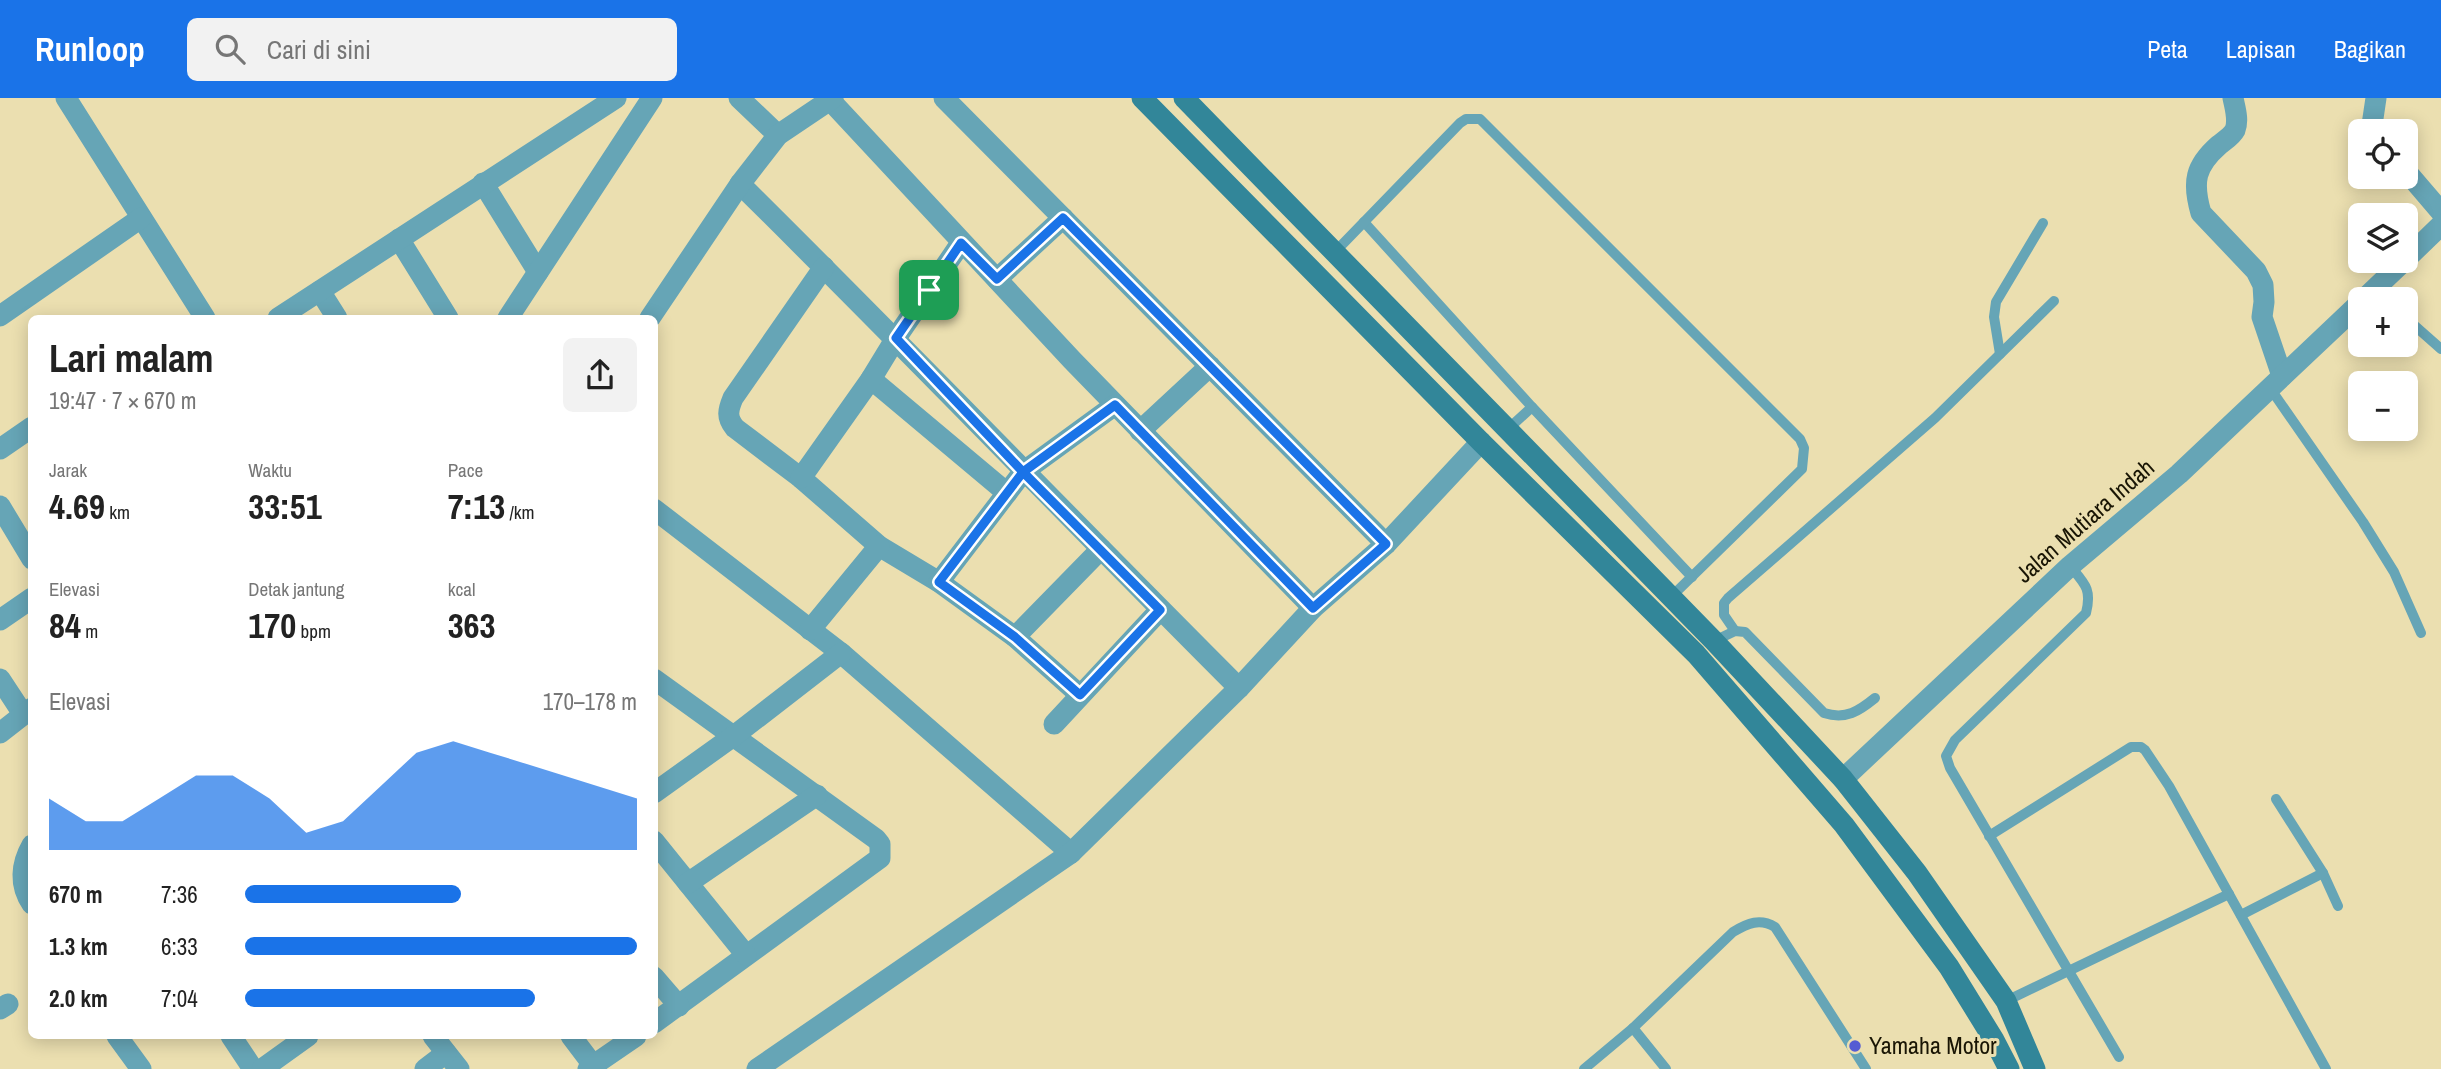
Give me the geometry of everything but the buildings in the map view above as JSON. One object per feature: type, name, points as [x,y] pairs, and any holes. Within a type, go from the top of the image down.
[{"type":"main road","points":[[1142,98],[1480,442],[1696,654],[1844,825],[1949,967],[2009,1069]]},
{"type":"main road","points":[[1184,98],[1714,641],[1843,779],[1917,873],[2006,1001],[2035,1069]]},
{"type":"main road","points":[[1949,967],[1972,951]]},
{"type":"street","points":[[66,98],[199,315]]},
{"type":"street","points":[[283,315],[616,98]]},
{"type":"street","points":[[510,315],[652,98]]},
{"type":"street","points":[[739,98],[778,135]]},
{"type":"street","points":[[944,98],[1386,544]]},
{"type":"street","points":[[2233,98],[2237,121],[2234,133],[2200,163],[2196,175],[2198,203],[2201,213],[2256,271],[2263,285],[2262,317],[2276,382]]},
{"type":"street","points":[[2373,119],[2376,98]]},
{"type":"street","points":[[652,315],[740,184],[778,135],[832,99],[961,243],[1313,608]]},
{"type":"street","points":[[483,183],[538,272]]},
{"type":"street","points":[[740,184],[896,338],[1023,472],[1240,688]]},
{"type":"street","points":[[2418,185],[2441,212]]},
{"type":"street","points":[[0,316],[141,218]]},
{"type":"street","points":[[997,279],[1063,218]]},
{"type":"street","name":"Jalan Mutiara Indah","points":[[2418,247],[2441,225]]},
{"type":"street","points":[[399,239],[446,315]]},
{"type":"street","points":[[800,478],[872,379],[896,338],[961,243]]},
{"type":"street","points":[[824,267],[733,397],[728,411],[729,421],[734,428],[800,478],[879,546],[939,582],[1015,637],[1080,695]]},
{"type":"street","name":"Jalan Mutiara Indah","points":[[2380,287],[2393,273]]},
{"type":"street","points":[[320,291],[335,315]]},
{"type":"street","name":"Jalan Mutiara Indah","points":[[1843,779],[2070,566],[2179,474],[2348,318]]},
{"type":"street","points":[[1140,431],[1210,366]]},
{"type":"street","points":[[872,379],[1007,493]]},
{"type":"street","points":[[939,582],[1023,472],[1115,405]]},
{"type":"street","points":[[2,444],[28,431]]},
{"type":"street","points":[[757,1069],[1071,853],[1240,688],[1313,608],[1386,544],[1480,442]]},
{"type":"street","points":[[0,506],[28,552]]},
{"type":"street","points":[[658,512],[841,653],[1071,853]]},
{"type":"street","points":[[810,630],[879,546]]},
{"type":"street","points":[[1015,637],[1101,549]]},
{"type":"street","points":[[0,620],[28,601]]},
{"type":"street","points":[[1054,724],[1160,610]]},
{"type":"street","points":[[658,790],[841,653]]},
{"type":"street","points":[[0,679],[27,711],[0,733]]},
{"type":"street","points":[[658,682],[735,735],[880,844],[880,858],[658,1020]]},
{"type":"street","points":[[688,883],[817,795]]},
{"type":"street","points":[[658,846],[746,955]]},
{"type":"street","points":[[28,852],[24,858],[27,874],[25,894],[28,898]]},
{"type":"street","points":[[658,982],[679,1006]]},
{"type":"street","points":[[119,1039],[141,1069]]},
{"type":"street","points":[[233,1039],[253,1069]]},
{"type":"street","points":[[262,1069],[304,1039]]},
{"type":"street","points":[[425,1069],[453,1061],[435,1039]]},
{"type":"street","points":[[573,1039],[593,1068],[632,1039]]},
{"type":"lane","points":[[1334,253],[1460,123],[1474,118],[1480,119],[1800,439],[1804,448],[1802,469],[1671,597]]},
{"type":"lane","points":[[1364,222],[1692,578]]},
{"type":"lane","points":[[2000,354],[1994,317],[1996,302],[2043,223]]},
{"type":"lane","points":[[1735,631],[1722,608],[1728,598],[1924,428],[2054,301]]},
{"type":"lane","points":[[2418,328],[2441,349]]},
{"type":"lane","points":[[2276,382],[2394,572],[2421,633]]},
{"type":"lane","points":[[1507,430],[1532,407]]},
{"type":"lane","points":[[2070,566],[2087,585],[2090,598],[2086,613],[1955,740],[1947,752],[1950,768],[2119,1058]]},
{"type":"lane","points":[[1696,654],[1735,631],[1745,632],[1824,712],[1833,716],[1852,715],[1875,698]]},
{"type":"lane","points":[[1989,836],[2131,747],[2141,747],[2169,786],[2326,1069]]},
{"type":"lane","points":[[2276,799],[2323,873],[2338,906]]},
{"type":"lane","points":[[2241,915],[2323,873]]},
{"type":"lane","points":[[2006,1001],[2230,894]]},
{"type":"lane","points":[[1584,1069],[1633,1028],[1733,932],[1745,925],[1766,922],[1775,927],[1866,1069]]},
{"type":"lane","points":[[1633,1028],[1666,1069]]},
{"type":"place","name":"Yamaha Motor","points":[[1855,1046]]},
{"type":"route","points":[[929,290],[896,338],[1023,472],[1160,610],[1080,695],[1015,637],[939,582],[1023,472],[1115,405],[1313,608],[1386,544],[1063,218],[997,279],[961,243],[929,290]]}]
